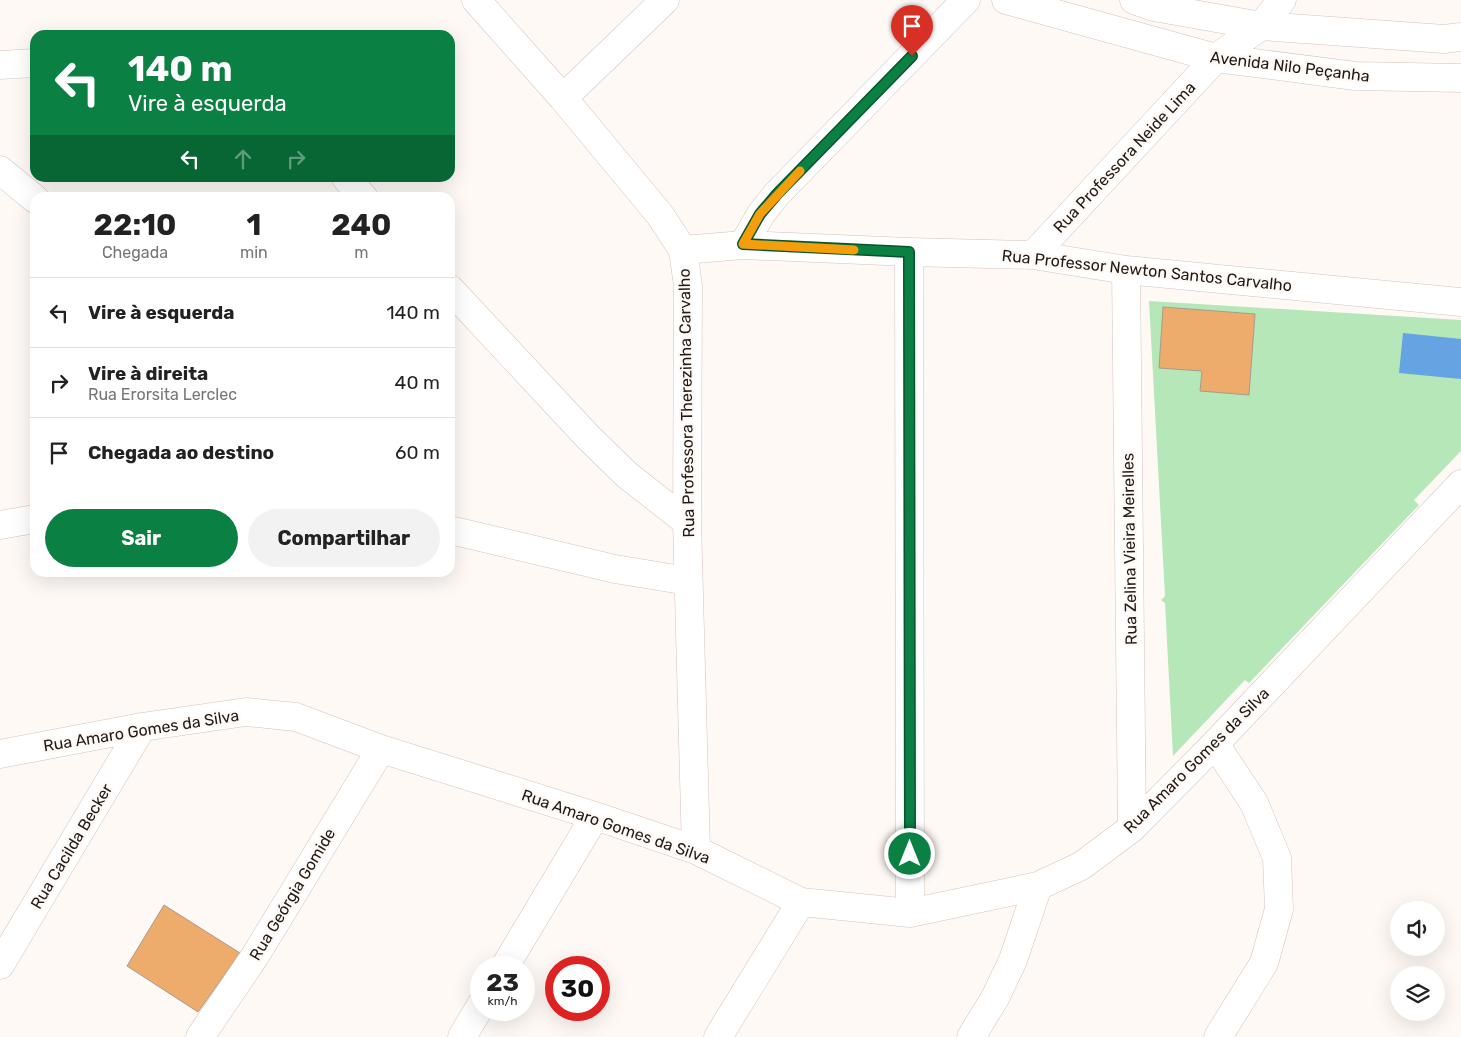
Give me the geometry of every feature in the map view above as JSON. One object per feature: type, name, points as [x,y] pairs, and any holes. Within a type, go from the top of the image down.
[{"type":"street","name":"Rua Professora Therezinha Carvalho","points":[[476,0],[563,98],[660,215],[683,250],[688,286],[687,522],[696,850]]},
{"type":"street","points":[[563,98],[665,0]]},
{"type":"street","points":[[743,244],[760,214],[777,194],[966,0]]},
{"type":"street","name":"Avenida Nilo Peçanha","points":[[1006,0],[1216,58],[1355,76],[1461,78]]},
{"type":"street","points":[[1134,0],[1154,7],[1261,26],[1444,39],[1461,38]]},
{"type":"street","name":"Rua Professora Neide Lima","points":[[1033,255],[1216,58],[1261,26],[1282,0]]},
{"type":"street","points":[[0,65],[30,63]]},
{"type":"street","points":[[0,170],[30,195]]},
{"type":"street","points":[[350,182],[359,192]]},
{"type":"street","name":"Rua Professor Newton Santos Carvalho","points":[[683,250],[743,244],[909,252],[1033,255],[1126,270],[1461,302]]},
{"type":"street","points":[[909,252],[910,913]]},
{"type":"street","name":"Rua Zelina Vieira Meirelles","points":[[1126,270],[1132,828]]},
{"type":"street","points":[[455,294],[588,437],[627,475],[687,522]]},
{"type":"street","name":"Rua Amaro Gomes da Silva","points":[[0,754],[142,727],[246,712],[296,717],[381,750],[595,816],[696,850],[801,902],[910,913],[1038,886],[1081,866],[1132,828],[1215,744],[1461,484]]},
{"type":"street","points":[[0,525],[30,520]]},
{"type":"street","points":[[455,531],[615,568],[688,581]]},
{"type":"street","name":"Rua Cacilda Becker","points":[[0,965],[142,727]]},
{"type":"street","points":[[1215,744],[1254,803],[1277,858],[1279,909],[1264,963],[1218,1037]]},
{"type":"street","name":"Rua Geórgia Gomide","points":[[200,1037],[255,956],[381,750]]},
{"type":"street","points":[[511,956],[595,816]]},
{"type":"street","points":[[971,1037],[995,998],[1013,960],[1038,886]]},
{"type":"street","points":[[718,1037],[801,902]]},
{"type":"street","points":[[462,1037],[472,1021]]},
{"type":"green space","points":[[1149,301],[1461,320],[1461,451],[1414,500],[1419,505],[1249,683],[1245,680],[1173,756],[1165,603],[1161,600],[1165,596]]},
{"type":"water","points":[[1403,333],[1461,339],[1461,379],[1399,373]]},
{"type":"building","points":[[1163,307],[1255,314],[1249,395],[1200,391],[1202,371],[1159,368]]},
{"type":"building","points":[[164,905],[240,953],[198,1012],[127,966]]},
{"type":"slow traffic","points":[[800,171],[760,214],[743,244],[854,250]]},
{"type":"route","points":[[910,854],[909,252],[743,244],[760,214],[777,194],[912,56]]}]
